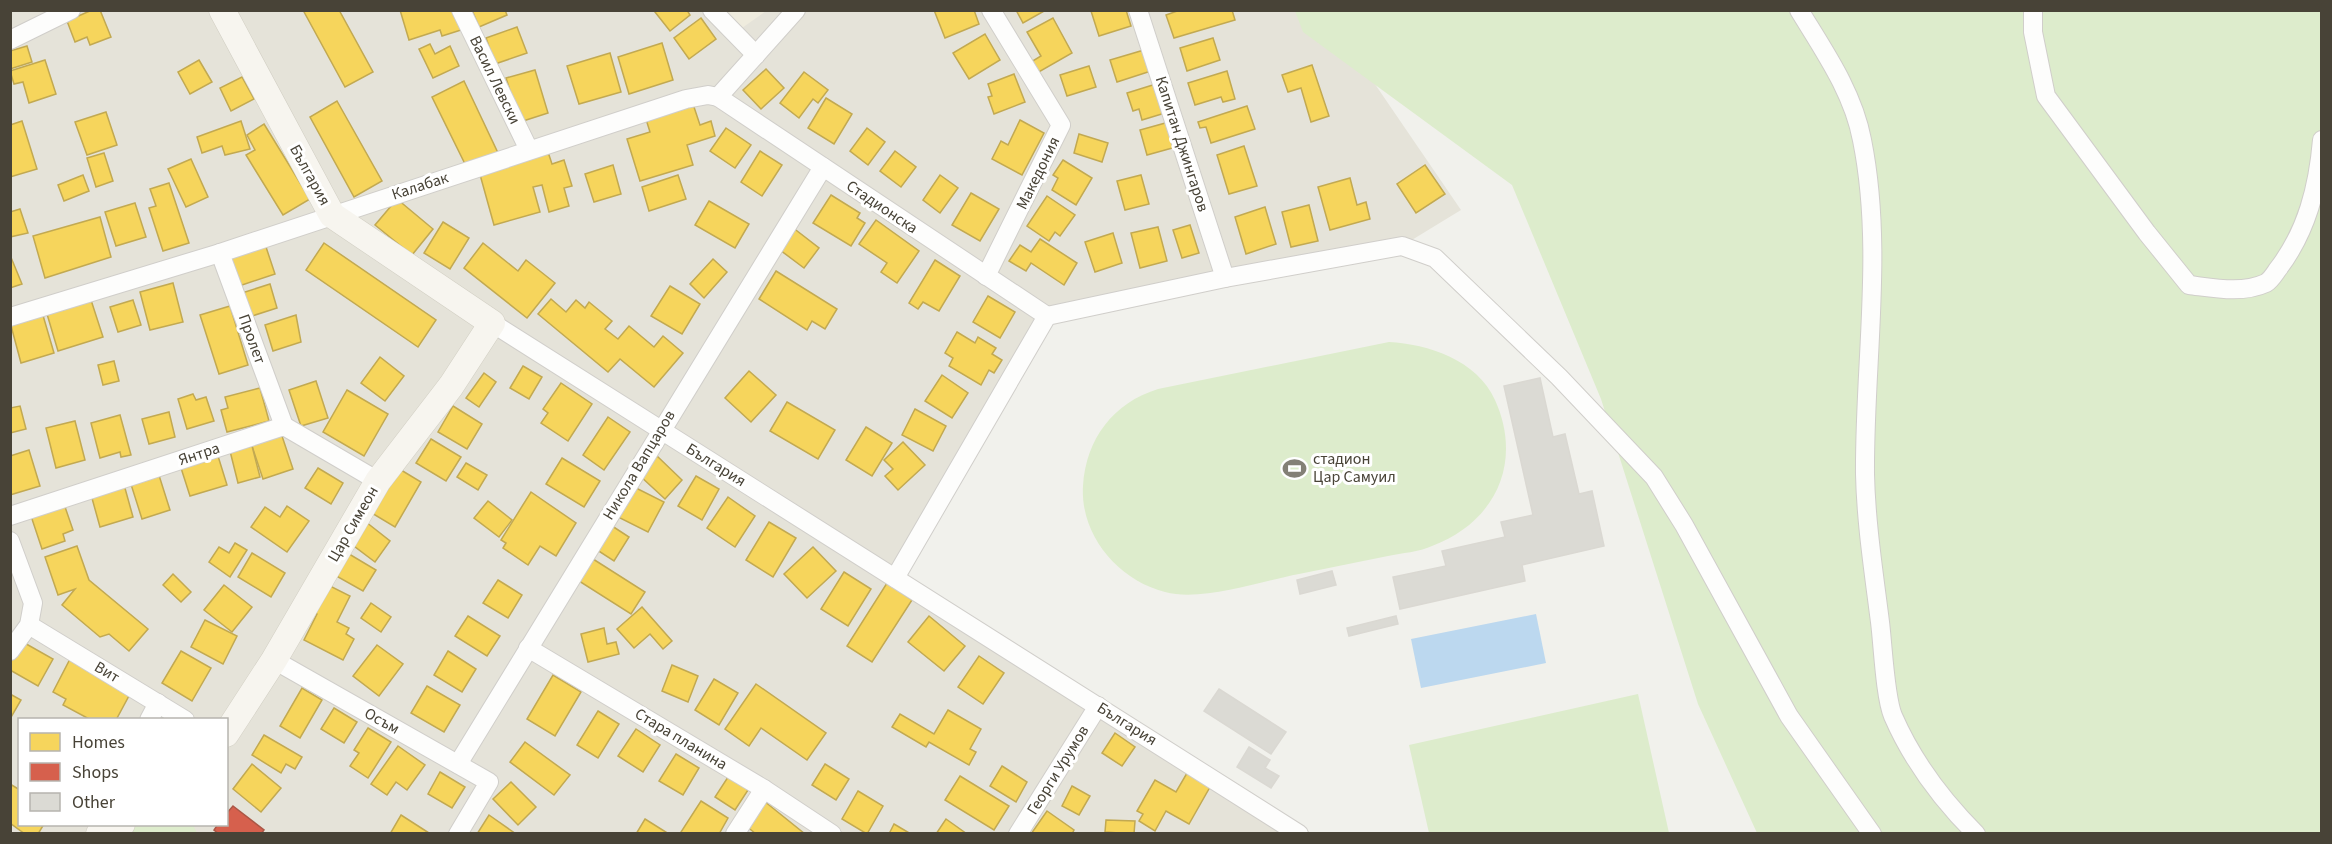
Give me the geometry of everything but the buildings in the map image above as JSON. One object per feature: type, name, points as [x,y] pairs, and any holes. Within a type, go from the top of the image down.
[{"type":"street","points":[[10,39],[71,10]]},
{"type":"street","name":"България","points":[[222,10],[332,215],[492,323],[1098,706],[1275,827],[1299,834]]},
{"type":"street","name":"Васил Левски","points":[[461,10],[529,150]]},
{"type":"street","points":[[712,10],[756,55]]},
{"type":"street","points":[[718,97],[796,10]]},
{"type":"street","name":"Македония","points":[[986,276],[1061,126],[991,10]]},
{"type":"street","name":"Капитан Джингаров","points":[[1138,10],[1225,278]]},
{"type":"street","points":[[1799,10],[1846,89],[1862,138],[1869,195],[1871,269],[1865,475],[1872,565],[1892,714],[1916,763],[1947,806],[1976,834]]},
{"type":"street","points":[[2033,10],[2033,32],[2046,96],[2147,233],[2189,285],[2232,290],[2268,282],[2288,255],[2302,229],[2318,179],[2322,140]]},
{"type":"street","name":"Калабак","points":[[10,316],[220,253],[686,99],[708,95],[718,97]]},
{"type":"street","name":"Стадионска","points":[[718,97],[1047,316]]},
{"type":"street","name":"Никола Вапцаров","points":[[458,764],[660,430],[823,167]]},
{"type":"street","points":[[895,578],[1047,316],[1225,278],[1402,246],[1435,258],[1560,377],[1654,477],[1684,525],[1790,716],[1872,834]]},
{"type":"street","name":"Пролет","points":[[220,253],[284,426]]},
{"type":"street","name":"Цар Симеон","points":[[228,731],[274,660],[378,481],[451,386],[492,323]]},
{"type":"street","points":[[284,426],[378,481]]},
{"type":"street","name":"Янтра","points":[[10,516],[284,426]]},
{"type":"street","points":[[10,541],[33,603],[29,625],[10,651]]},
{"type":"street","name":"Вит","points":[[29,625],[182,718]]},
{"type":"street","name":"Стара планина","points":[[528,648],[764,789],[832,834]]},
{"type":"street","name":"Осъм","points":[[274,660],[489,782],[458,834]]},
{"type":"street","points":[[150,718],[158,703]]},
{"type":"street","name":"Георги Урумов","points":[[1018,834],[1098,706]]},
{"type":"street","points":[[735,834],[764,789]]},
{"type":"street","points":[[99,834],[119,826]]},
{"type":"shaded area","points":[[10,11],[1325,11],[1461,210],[1402,246],[1047,316],[895,577],[1291,833],[11,833]]},
{"type":"shaded area","points":[[724,11],[766,11],[742,28]]},
{"type":"green space","points":[[1295,11],[2321,11],[2321,833],[1757,833],[1698,704],[1601,399],[1512,185],[1303,32]]},
{"type":"green space","name":"стадион Цар Самуил","points":[[1389,342],[1419,346],[1450,357],[1476,374],[1487,386],[1495,400],[1503,423],[1506,446],[1504,467],[1498,487],[1487,506],[1473,522],[1454,535],[1422,550],[1214,593],[1180,594],[1148,586],[1132,577],[1105,553],[1088,522],[1084,504],[1085,469],[1096,438],[1115,413],[1128,403],[1158,389]]},
{"type":"green space","points":[[1638,694],[1669,833],[1429,833],[1409,745]]},
{"type":"green space","points":[[91,826],[194,826],[197,833],[87,834]]},
{"type":"water","points":[[1536,614],[1546,663],[1421,688],[1411,639]]},
{"type":"place","name":"стадион Цар Самуил","points":[[1295,468]]}]
